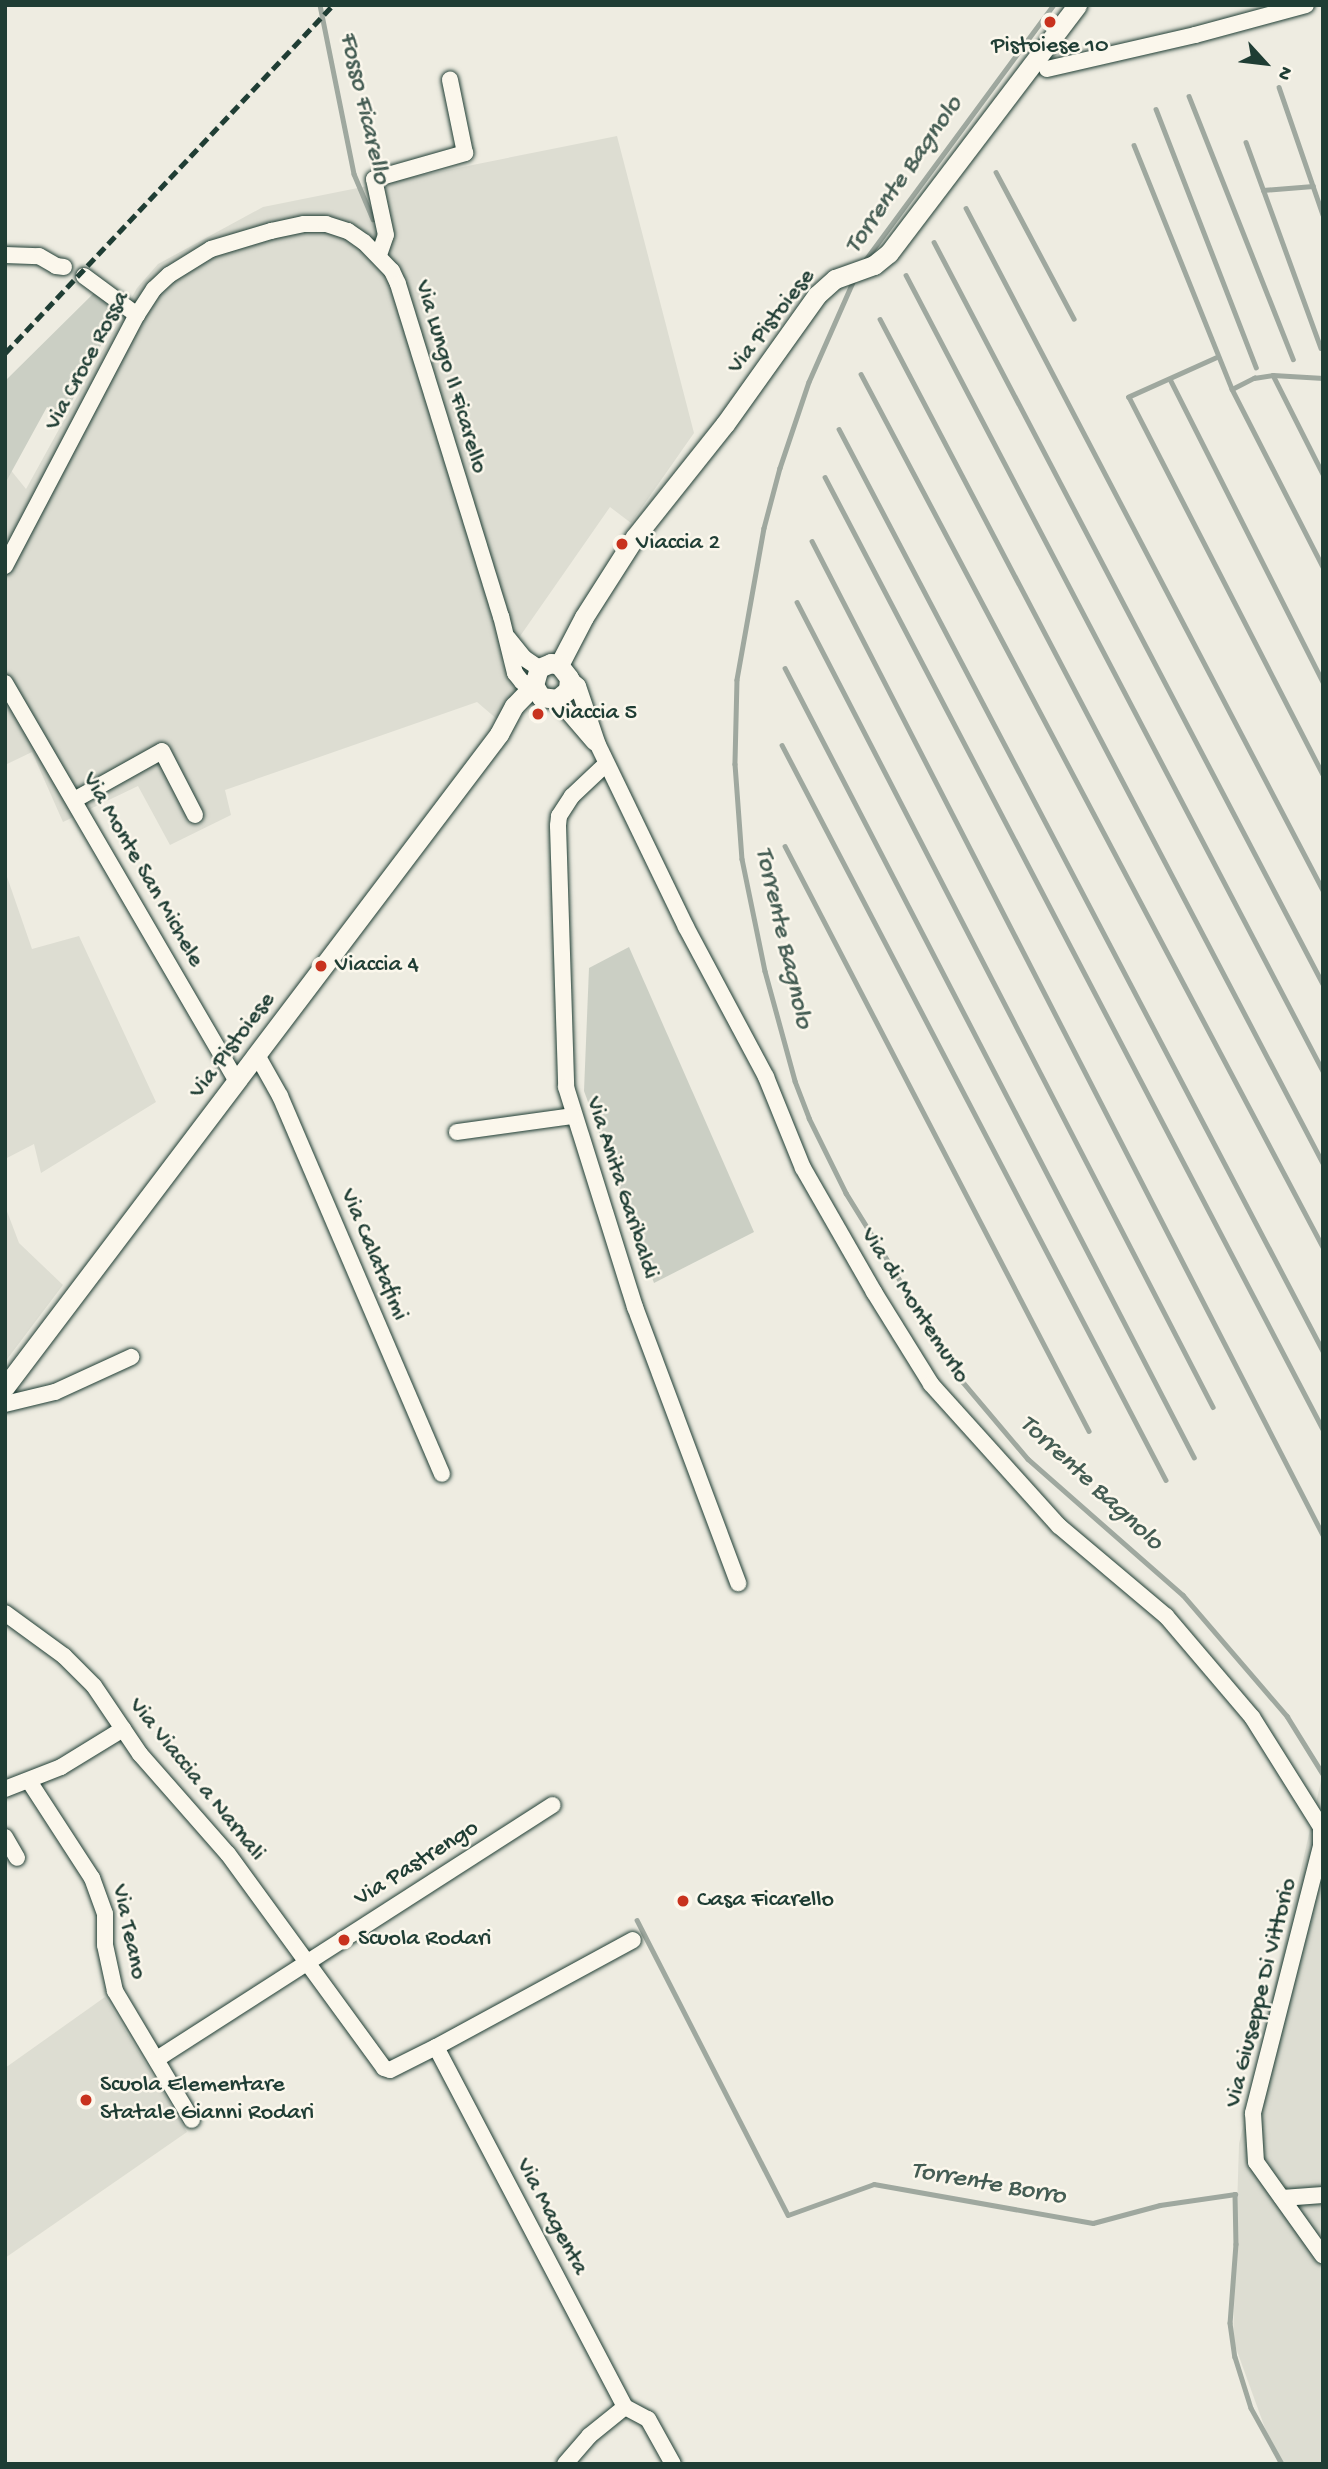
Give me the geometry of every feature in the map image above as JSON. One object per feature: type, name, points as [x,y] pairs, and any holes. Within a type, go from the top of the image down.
[{"type":"main road","name":"Via Pistoiese","points":[[5,1387],[499,734],[514,706],[543,687],[568,690],[564,671],[584,617],[635,537],[725,424],[817,295],[835,279],[868,268],[889,253],[1077,5]]},
{"type":"main road","points":[[543,687],[551,663],[564,671]]},
{"type":"street","points":[[1047,69],[1195,35],[1306,5]]},
{"type":"street","points":[[379,255],[386,235],[374,179],[465,153],[450,80]]},
{"type":"street","name":"Via Croce Rossa","points":[[5,566],[136,315],[154,289],[187,262],[211,249],[304,224],[326,224],[348,231],[379,255]]},
{"type":"street","points":[[5,255],[39,256],[56,266],[64,267]]},
{"type":"street","name":"Via Lungo Il Ficarello","points":[[379,255],[398,284],[518,678],[543,687]]},
{"type":"street","points":[[84,276],[136,315]]},
{"type":"street","name":"Via di Montemurlo","points":[[564,671],[578,686],[606,764],[686,927],[766,1077],[803,1168],[874,1292],[931,1384],[1059,1526],[1166,1616],[1252,1717],[1321,1827],[1321,1846]]},
{"type":"street","name":"Via Monte San Michele","points":[[5,683],[76,800],[237,1082]]},
{"type":"street","name":"Via di Montemurlo","points":[[543,687],[598,746]]},
{"type":"street","points":[[76,800],[162,751],[195,815]]},
{"type":"street","name":"Via Anita Garibaldi","points":[[606,764],[572,796],[559,817],[566,1087],[635,1307],[738,1583]]},
{"type":"street","name":"Via Calatafimi","points":[[257,1055],[280,1096],[442,1474]]},
{"type":"street","points":[[457,1132],[573,1116]]},
{"type":"street","points":[[5,1404],[55,1392],[131,1357]]},
{"type":"street","name":"Via Viaccia a Narnali","points":[[5,1613],[80,1670],[140,1754],[208,1829],[384,2068],[390,2070],[436,2047],[633,1940]]},
{"type":"street","points":[[5,1789],[61,1767],[124,1729]]},
{"type":"street","name":"Via Teano","points":[[29,1781],[92,1878],[106,1913],[105,1945],[115,1990],[192,2120]]},
{"type":"street","name":"Via Pastrengo","points":[[307,1961],[552,1805]]},
{"type":"street","points":[[5,1837],[17,1858]]},
{"type":"street","name":"Via Giuseppe Di Vittorio","points":[[1321,1846],[1253,2113],[1256,2162],[1323,2256]]},
{"type":"street","points":[[158,2059],[307,1961]]},
{"type":"street","name":"Via Magenta","points":[[436,2047],[625,2407]]},
{"type":"street","points":[[1282,2198],[1323,2195]]},
{"type":"street","points":[[565,2464],[589,2436],[625,2407],[648,2418],[673,2464]]},
{"type":"shaded area","points":[[617,136],[694,433],[631,523],[610,507],[502,662],[517,689],[498,720],[477,702],[225,790],[231,815],[170,845],[138,786],[63,822],[32,752],[5,765],[5,463],[26,489],[137,288],[158,264],[263,207]]},
{"type":"shaded area","points":[[96,291],[120,309],[64,416],[47,407],[7,480],[5,381]]},
{"type":"shaded area","points":[[5,871],[32,949],[79,936],[156,1102],[41,1173],[34,1144],[5,1159]]},
{"type":"shaded area","points":[[629,947],[754,1232],[654,1283],[584,1091],[589,968]]},
{"type":"shaded area","points":[[5,1206],[19,1243],[63,1285],[5,1362]]},
{"type":"shaded area","points":[[1323,1772],[1323,2464],[1278,2464],[1233,2340],[1239,2144]]},
{"type":"shaded area","name":"Scuola Elementare Statale Gianni Rodari","points":[[105,1997],[187,2132],[5,2258],[5,2068]]},
{"type":"waterway","name":"Fosso Ficarello","points":[[320,5],[354,174],[373,219]]},
{"type":"waterway","name":"Torrente Bagnolo","points":[[863,263],[1053,5]]},
{"type":"waterway","points":[[1279,87],[1323,215]]},
{"type":"waterway","points":[[1189,96],[1293,359]]},
{"type":"waterway","points":[[1156,109],[1256,367]]},
{"type":"waterway","points":[[1246,142],[1321,348]]},
{"type":"waterway","points":[[1134,145],[1232,389],[1323,567]]},
{"type":"waterway","points":[[996,172],[1074,319]]},
{"type":"waterway","points":[[1263,190],[1313,186]]},
{"type":"waterway","points":[[966,208],[1323,890]]},
{"type":"waterway","points":[[934,242],[1323,984]]},
{"type":"waterway","points":[[906,275],[1323,1071]]},
{"type":"waterway","name":"Torrente Bagnolo","points":[[854,280],[809,382],[780,468],[764,528],[737,680],[735,764],[742,859],[765,971],[795,1081],[809,1118],[846,1193],[962,1381],[1028,1459],[1183,1595],[1287,1716],[1323,1774]]},
{"type":"waterway","points":[[880,319],[1323,1163]]},
{"type":"waterway","points":[[1218,357],[1129,397],[1323,774]]},
{"type":"waterway","points":[[861,374],[1323,1247]]},
{"type":"waterway","points":[[1273,375],[1323,474]]},
{"type":"waterway","points":[[1232,389],[1254,378],[1273,375],[1323,378]]},
{"type":"waterway","points":[[1170,379],[1323,682]]},
{"type":"waterway","points":[[839,429],[1323,1351]]},
{"type":"waterway","points":[[825,477],[1323,1429]]},
{"type":"waterway","points":[[812,541],[1323,1535]]},
{"type":"waterway","points":[[797,602],[1213,1407]]},
{"type":"waterway","points":[[785,668],[1194,1457]]},
{"type":"waterway","points":[[782,745],[1166,1480]]},
{"type":"waterway","points":[[785,846],[1089,1431]]},
{"type":"waterway","name":"Torrente Borro","points":[[637,1920],[788,2215],[874,2184],[1093,2223],[1160,2205],[1235,2194],[1236,2244],[1230,2323],[1235,2357],[1251,2408],[1282,2464]]},
{"type":"railway","points":[[5,353],[333,5]]},
{"type":"place","name":"Pistoiese 10","points":[[1050,22]]},
{"type":"place","name":"Viaccia 2","points":[[622,544]]},
{"type":"place","name":"Viaccia 5","points":[[538,714]]},
{"type":"place","name":"Viaccia 4","points":[[321,966]]},
{"type":"place","name":"Casa Ficarello","points":[[683,1901]]},
{"type":"place","name":"Scuola Rodari","points":[[344,1940]]},
{"type":"place","name":"Scuola Elementare Statale Gianni Rodari","points":[[86,2100]]}]
